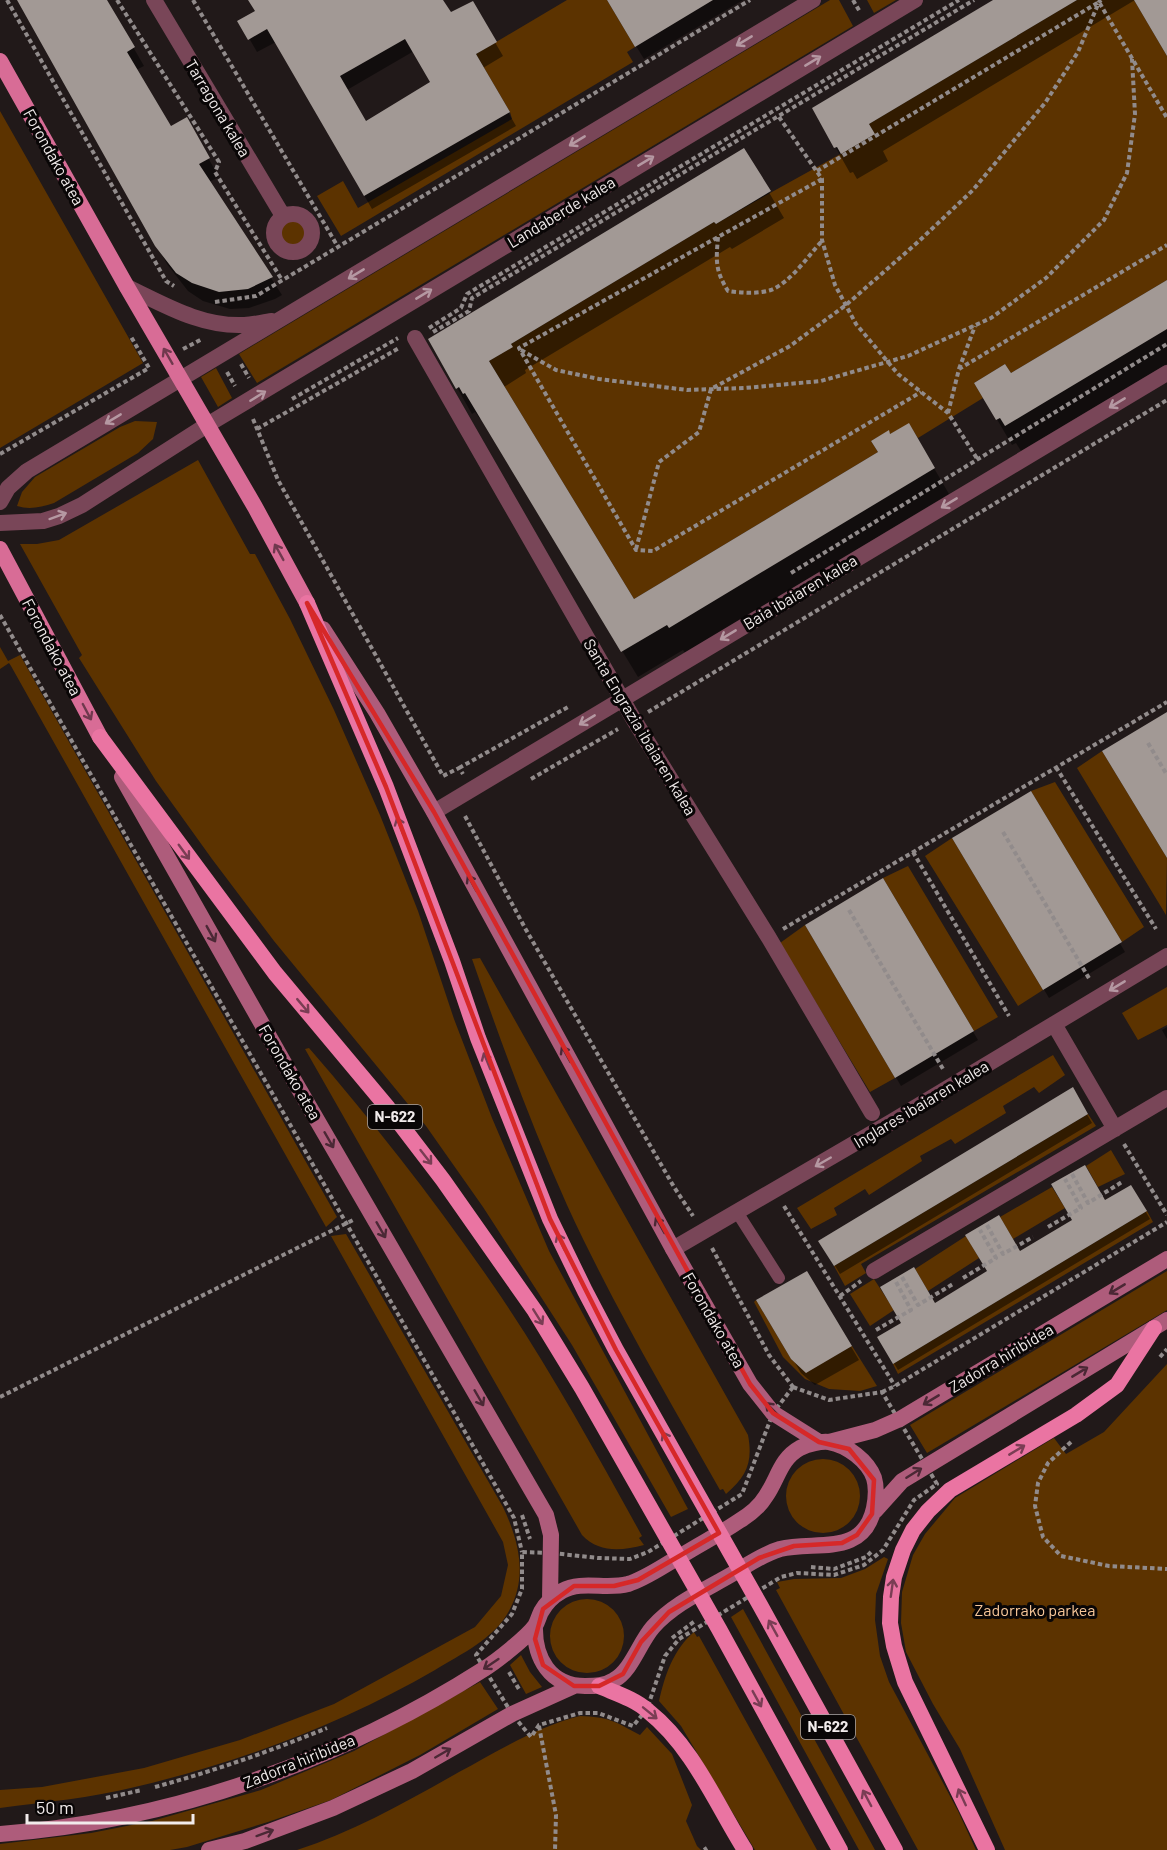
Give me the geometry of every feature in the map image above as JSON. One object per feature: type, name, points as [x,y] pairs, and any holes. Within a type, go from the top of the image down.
[{"type":"highway","name":"N-622","points":[[307,603],[386,788],[448,951],[478,1038],[550,1219],[590,1301],[895,1850]]},
{"type":"highway","name":"N-622","points":[[100,737],[275,973],[388,1108],[443,1180],[535,1311],[582,1388],[719,1629],[840,1850]]},
{"type":"highway","points":[[987,1850],[905,1682],[894,1647],[890,1623],[894,1577],[913,1530],[928,1511],[950,1490],[1076,1415],[1116,1385],[1161,1324]]},
{"type":"highway","points":[[599,1686],[647,1709],[666,1727],[688,1752],[745,1850]]},
{"type":"main road","name":"Forondako atea","points":[[0,61],[255,507],[307,603],[377,713],[434,812],[673,1249],[750,1384],[773,1413],[824,1442],[849,1449],[868,1467],[874,1480],[876,1495],[872,1514]]},
{"type":"main road","name":"Forondako atea","points":[[0,549],[100,737],[370,1212],[546,1515],[551,1535],[550,1600]]},
{"type":"main road","name":"Zadorra hiribidea","points":[[0,1834],[35,1831],[149,1812],[251,1782],[339,1747],[413,1710],[484,1670],[501,1658],[535,1626],[550,1600],[563,1591],[574,1586],[601,1587],[627,1584],[658,1569],[740,1521],[767,1495],[786,1459],[801,1448],[875,1430],[900,1419],[1167,1259]]},
{"type":"main road","points":[[535,1626],[536,1646],[543,1665],[559,1680],[574,1686],[599,1686],[612,1682],[623,1674],[641,1642],[669,1612],[759,1558],[777,1550],[794,1546],[828,1546],[842,1543],[857,1535],[884,1499],[902,1481],[1161,1324]]},
{"type":"main road","points":[[209,1850],[245,1841],[333,1808],[412,1771],[512,1714],[574,1686]]},
{"type":"street","name":"Tarragona kalea","points":[[154,0],[283,216]]},
{"type":"street","points":[[0,502],[8,488],[27,471],[813,0]]},
{"type":"street","name":"Landaberde kalea","points":[[207,425],[915,0]]},
{"type":"street","points":[[128,287],[190,317],[207,322],[245,325],[279,320]]},
{"type":"street","name":"Santa Engrazia ibaiaren kalea","points":[[415,338],[634,720],[769,938],[872,1113]]},
{"type":"street","name":"Baia ibaiaren kalea","points":[[434,812],[1167,373]]},
{"type":"street","points":[[0,523],[43,520],[59,516],[81,505],[207,425]]},
{"type":"street","name":"Inglares ibaiaren kalea","points":[[673,1249],[887,1125],[1167,956]]},
{"type":"street","points":[[1054,1024],[1115,1129]]},
{"type":"street","points":[[884,1265],[1167,1098]]},
{"type":"lane","points":[[737,1212],[779,1278]]},
{"type":"path","points":[[7,0],[166,281],[174,287]]},
{"type":"path","points":[[117,0],[219,162],[215,172],[283,280]]},
{"type":"path","points":[[193,0],[338,247]]},
{"type":"path","points":[[0,454],[205,338],[210,303],[256,296],[750,0]]},
{"type":"path","points":[[257,429],[415,338],[425,336],[469,311],[472,298],[974,0]]},
{"type":"path","points":[[817,171],[1100,1]]},
{"type":"path","points":[[1100,1],[1167,118]]},
{"type":"path","points":[[636,550],[659,462],[699,432],[711,389],[790,346],[846,305],[973,190],[1045,103],[1078,52],[1100,1]]},
{"type":"path","points":[[519,348],[556,370],[599,379],[687,390],[711,389],[821,381],[908,356],[991,318],[1046,278],[1104,220],[1127,173],[1135,114],[1132,59]]},
{"type":"path","points":[[779,116],[822,179],[822,240],[835,285],[856,324],[898,374],[948,413],[989,480]]},
{"type":"path","points":[[519,348],[822,179]]},
{"type":"path","points":[[718,237],[716,263],[721,279],[728,291],[745,293],[771,290],[793,274],[822,240]]},
{"type":"path","points":[[959,369],[1167,245]]},
{"type":"path","points":[[948,413],[959,369],[975,325]]},
{"type":"path","points":[[126,327],[149,368]]},
{"type":"path","points":[[784,577],[1167,344]]},
{"type":"path","points":[[519,348],[636,550]]},
{"type":"path","points":[[218,357],[246,403],[278,480],[443,776],[571,705]]},
{"type":"path","points":[[636,550],[653,552],[921,392]]},
{"type":"path","points":[[523,783],[634,720],[1167,400]]},
{"type":"path","points":[[0,615],[514,1518],[522,1552]]},
{"type":"path","points":[[769,938],[1167,702]]},
{"type":"path","points":[[1148,743],[1167,775]]},
{"type":"path","points":[[459,768],[483,806],[464,817],[656,1156],[703,1232],[769,1355],[793,1387]]},
{"type":"path","points":[[1056,768],[1156,930]]},
{"type":"path","points":[[1003,832],[1090,980]]},
{"type":"path","points":[[913,852],[1009,1016]]},
{"type":"path","points":[[849,910],[944,1069]]},
{"type":"path","points":[[1115,1129],[1167,1215]]},
{"type":"path","points":[[1060,1162],[1089,1203],[1122,1182]]},
{"type":"path","points":[[1048,1227],[1081,1208],[1060,1162]]},
{"type":"path","points":[[784,1206],[895,1386]]},
{"type":"path","points":[[0,1397],[370,1212]]},
{"type":"path","points":[[974,1212],[1003,1254],[1033,1237]]},
{"type":"path","points":[[963,1278],[996,1257],[974,1212]]},
{"type":"path","points":[[882,1392],[1167,1222]]},
{"type":"path","points":[[884,1265],[918,1305],[953,1284]]},
{"type":"path","points":[[876,1330],[911,1310],[884,1265]]},
{"type":"path","points":[[1075,1438],[1048,1463],[1038,1483],[1035,1506],[1043,1537],[1061,1556],[1109,1566],[1167,1569]]},
{"type":"path","points":[[555,1850],[556,1815],[539,1725],[580,1713],[598,1713],[633,1726],[647,1709],[665,1656],[679,1639],[781,1577],[797,1573],[834,1575],[864,1565],[883,1550],[914,1500],[938,1484]]},
{"type":"path","points":[[101,1799],[198,1775],[336,1725]]},
{"type":"highlighted area","points":[[307,603],[434,812],[750,1384],[773,1413],[819,1442],[849,1449],[874,1480],[872,1514],[857,1535],[842,1543],[794,1546],[759,1558],[669,1612],[641,1642],[623,1674],[599,1686],[574,1686],[543,1665],[535,1639],[543,1609],[574,1586],[614,1586],[638,1580],[719,1533],[616,1350],[550,1219],[386,787]]},
{"type":"green space","points":[[567,0],[607,0],[635,47],[627,52],[633,62],[341,236],[317,196],[343,181],[358,208],[512,119],[476,54]]},
{"type":"green space","points":[[830,0],[839,0],[853,26],[257,383],[239,354]]},
{"type":"green space","points":[[867,0],[896,0],[874,13]]},
{"type":"green space","points":[[1077,0],[1134,0],[1167,56],[1167,280],[1011,373],[1005,364],[974,383],[983,398],[918,438],[909,424],[890,434],[888,431],[871,441],[878,452],[634,599],[489,361],[512,347],[511,344],[714,222],[716,224],[875,134],[869,124]]},
{"type":"green space","points":[[0,111],[143,363],[0,448]]},
{"type":"green space","points":[[292,220],[302,224],[306,234],[302,244],[292,248],[282,244],[278,234],[282,224]]},
{"type":"green space","points":[[216,368],[232,398],[218,407],[201,377]]},
{"type":"green space","points":[[135,421],[157,422],[153,439],[138,453],[54,503],[36,508],[17,506],[22,492],[35,477],[120,427]]},
{"type":"green space","points":[[198,460],[250,554],[255,554],[290,619],[334,710],[380,815],[418,911],[454,1019],[492,1118],[549,1251],[688,1509],[671,1517],[572,1345],[483,1207],[426,1126],[274,941],[156,781],[79,658],[82,655],[20,544],[59,540]]},
{"type":"green space","points":[[0,647],[8,661],[20,655],[337,1217],[326,1227],[11,666],[9,663],[0,669]]},
{"type":"green space","points":[[1102,751],[1167,858],[1166,915],[1077,768]]},
{"type":"green space","points":[[1055,782],[1144,927],[1122,942],[1031,791]]},
{"type":"green space","points":[[952,838],[1043,990],[1018,1006],[925,856]]},
{"type":"green space","points":[[908,866],[998,1017],[974,1031],[883,878]]},
{"type":"green space","points":[[805,925],[895,1078],[870,1092],[780,943]]},
{"type":"green space","points":[[480,958],[748,1435],[750,1453],[747,1468],[744,1475],[726,1494],[723,1489],[720,1490],[640,1349],[567,1205],[517,1083],[472,959]]},
{"type":"green space","points":[[1167,987],[1167,1025],[1138,1040],[1122,1013]]},
{"type":"green space","points":[[309,1048],[404,1164],[493,1285],[533,1346],[570,1409],[642,1536],[639,1538],[644,1545],[619,1549],[603,1548],[582,1535],[305,1049]]},
{"type":"green space","points":[[1053,1055],[1065,1075],[1039,1093],[1034,1087],[1003,1106],[1006,1113],[955,1144],[951,1139],[920,1156],[922,1161],[869,1195],[865,1189],[834,1208],[837,1215],[811,1229],[797,1208]]},
{"type":"green space","points":[[1088,1114],[1096,1126],[861,1264],[866,1273],[845,1286],[834,1266]]},
{"type":"green space","points":[[1111,1150],[1125,1174],[1098,1187],[1086,1166]]},
{"type":"green space","points":[[1052,1187],[1065,1208],[1013,1239],[1000,1217]]},
{"type":"green space","points":[[1147,1211],[1153,1222],[898,1374],[893,1364]]},
{"type":"green space","points":[[346,1234],[509,1520],[517,1546],[520,1572],[515,1598],[503,1621],[486,1638],[466,1652],[400,1690],[290,1739],[213,1766],[135,1787],[85,1797],[0,1808],[0,1790],[42,1787],[144,1768],[240,1740],[334,1704],[475,1627],[501,1596],[508,1565],[503,1542],[331,1236]]},
{"type":"green space","points":[[966,1236],[979,1258],[928,1291],[915,1269]]},
{"type":"green space","points":[[1167,1271],[1167,1310],[927,1453],[910,1425]]},
{"type":"green space","points":[[874,1279],[894,1310],[870,1326],[850,1294]]},
{"type":"green space","points":[[756,1300],[791,1359],[806,1372],[852,1346],[877,1386],[860,1391],[829,1389],[805,1379],[783,1357],[754,1302]]},
{"type":"green space","name":"Zadorrako parkea","points":[[1167,1364],[1167,1850],[1005,1850],[960,1749],[906,1652],[901,1623],[902,1592],[913,1555],[925,1534],[955,1498],[1054,1438],[1066,1454],[1104,1432]]},
{"type":"green space","points":[[816,1459],[830,1459],[844,1465],[854,1475],[860,1489],[860,1503],[854,1517],[844,1527],[830,1533],[816,1533],[802,1527],[792,1517],[786,1503],[786,1489],[792,1475],[802,1465]]},
{"type":"green space","points":[[884,1557],[888,1559],[876,1594],[875,1620],[880,1656],[889,1682],[958,1811],[976,1850],[918,1850],[776,1590],[780,1588],[777,1582],[794,1579],[841,1578],[865,1569]]},
{"type":"green space","points":[[587,1599],[601,1602],[613,1610],[621,1622],[624,1636],[621,1650],[613,1662],[601,1670],[587,1673],[573,1670],[561,1662],[553,1650],[550,1636],[553,1622],[561,1610],[573,1602]]},
{"type":"green space","points":[[743,1609],[875,1850],[859,1850],[731,1617]]},
{"type":"green space","points":[[694,1632],[697,1637],[699,1636],[817,1850],[755,1850],[681,1726],[659,1701],[675,1655]]},
{"type":"green space","points":[[521,1655],[530,1672],[542,1687],[526,1694],[510,1665]]},
{"type":"green space","points":[[480,1682],[498,1709],[420,1755],[331,1800],[268,1822],[170,1850],[0,1850],[0,1844],[91,1833],[152,1821],[261,1790],[354,1751]]},
{"type":"green space","points":[[580,1716],[598,1717],[611,1721],[640,1735],[647,1727],[672,1754],[692,1805],[686,1821],[701,1850],[297,1850],[380,1815],[533,1733]]},
{"type":"building","points":[[17,0],[107,0],[135,47],[127,52],[171,126],[187,117],[210,158],[199,164],[273,277],[248,289],[219,292],[192,283],[176,273],[155,246]]},
{"type":"building","points":[[248,0],[443,0],[451,12],[473,1],[497,42],[476,54],[510,112],[364,196],[267,29],[248,40],[237,21],[255,11]],"holes":[[[405,39],[430,82],[366,121],[340,76]]]},
{"type":"building","points":[[607,0],[713,0],[635,47]]},
{"type":"building","points":[[993,0],[1077,0],[869,124],[875,134],[841,154],[837,147],[834,148],[812,108]]},
{"type":"building","points":[[1134,0],[1167,0],[1167,56]]},
{"type":"building","points":[[744,148],[771,191],[716,224],[714,222],[511,344],[513,347],[489,361],[634,599],[878,452],[871,441],[889,430],[890,434],[909,423],[935,468],[669,628],[667,625],[621,652],[465,393],[463,394],[459,387],[456,389],[428,339]]},
{"type":"building","points":[[1167,280],[1167,329],[1005,426],[1000,418],[996,420],[974,383],[1005,364],[1011,373]]},
{"type":"building","points":[[1167,712],[1167,858],[1102,751]]},
{"type":"building","points":[[1031,791],[1122,942],[1043,990],[952,838]]},
{"type":"building","points":[[883,878],[974,1031],[895,1078],[805,925]]},
{"type":"building","points":[[1073,1087],[1088,1114],[834,1266],[818,1241]]},
{"type":"building","points":[[1085,1165],[1105,1200],[1131,1185],[1147,1211],[893,1364],[877,1337],[901,1323],[880,1287],[914,1267],[935,1303],[987,1271],[965,1235],[999,1215],[1020,1251],[1072,1220],[1051,1184]]},
{"type":"building","points":[[807,1271],[852,1346],[806,1373],[791,1359],[756,1300]]}]
